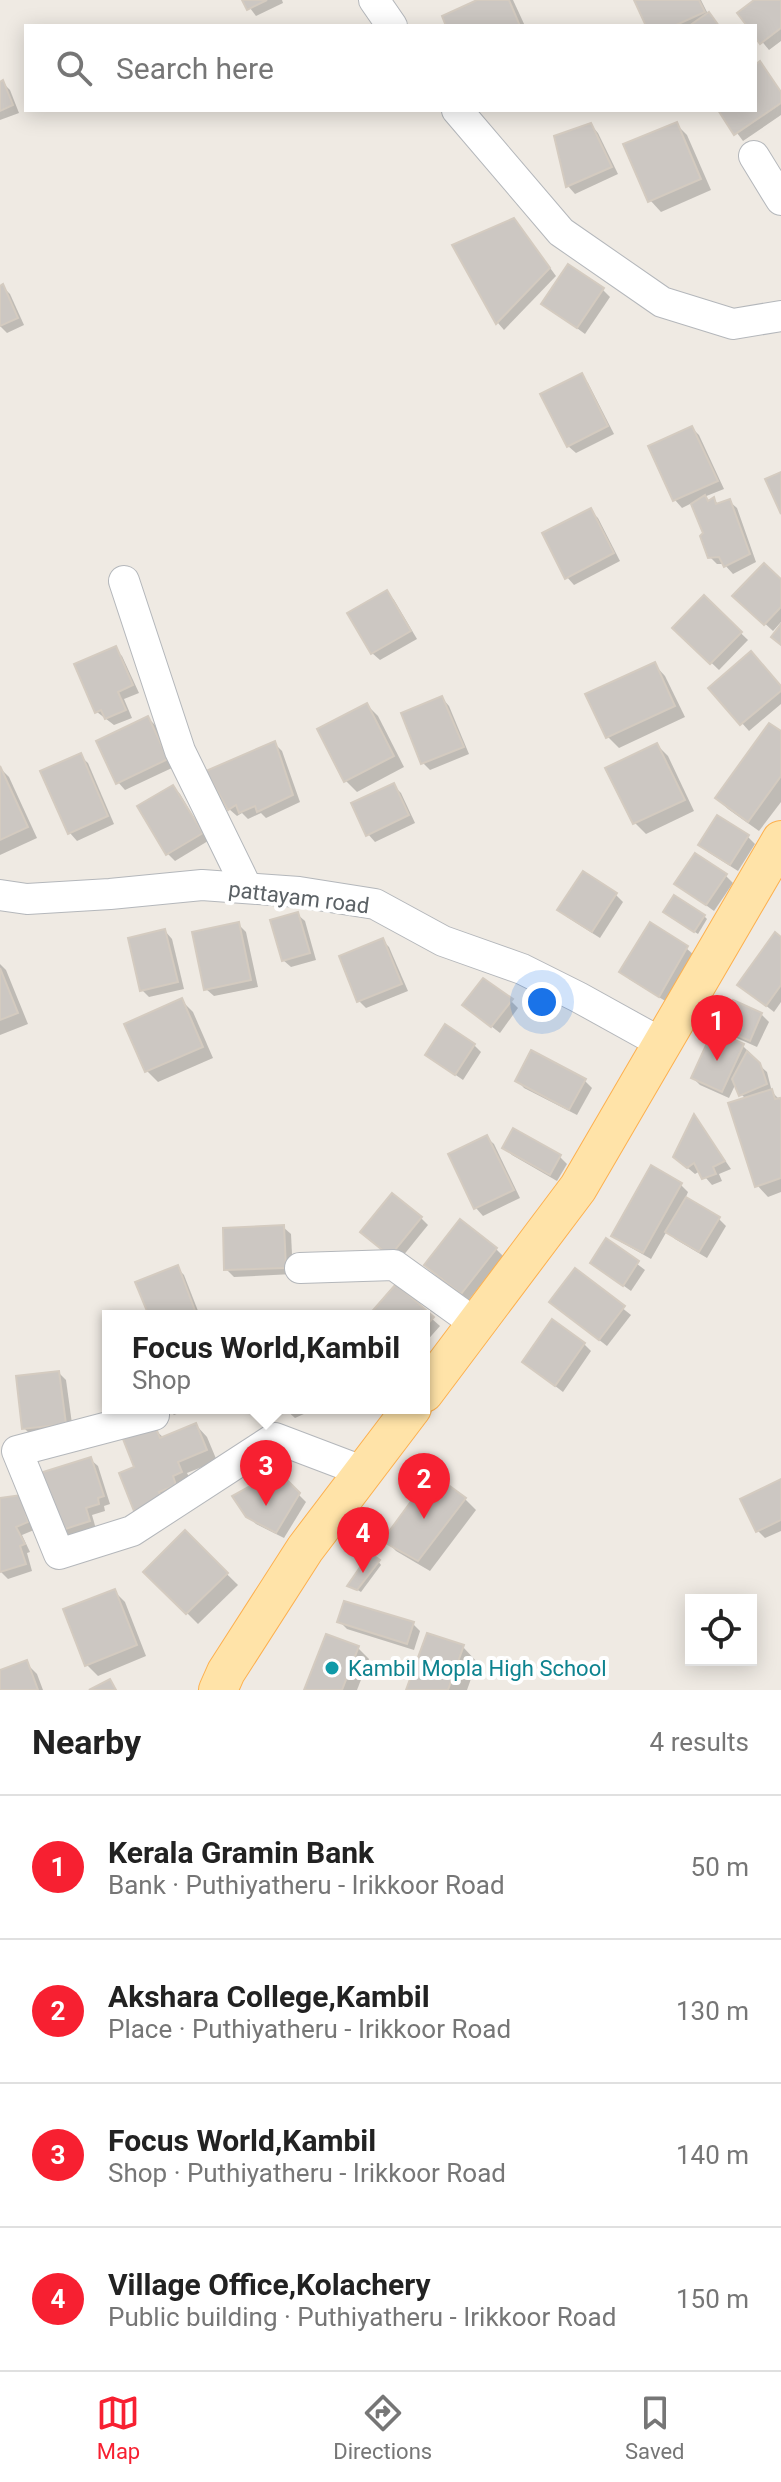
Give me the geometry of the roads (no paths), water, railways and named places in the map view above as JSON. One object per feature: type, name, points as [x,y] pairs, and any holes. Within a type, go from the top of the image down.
[{"type":"main road","points":[[430,1385],[578,1188],[781,840]]},
{"type":"main road","points":[[218,1690],[226,1672],[305,1549],[407,1414]]},
{"type":"street","points":[[374,0],[391,24]]},
{"type":"street","points":[[459,112],[561,232],[662,302],[733,324],[781,316]]},
{"type":"street","points":[[754,156],[781,200]]},
{"type":"street","points":[[124,581],[180,751],[247,888]]},
{"type":"street","name":"pattayam road","points":[[0,895],[27,899],[202,885],[299,892],[375,904],[443,941],[522,969],[663,1044]]},
{"type":"street","points":[[300,1268],[394,1265],[476,1324]]},
{"type":"street","points":[[154,1415],[17,1451],[59,1554],[132,1531],[275,1438],[362,1471]]},
{"type":"place","name":"Kerala Gramin Bank","points":[[717,1061]]},
{"type":"place","name":"Focus World,Kambil","points":[[266,1506]]},
{"type":"place","name":"Akshara College,Kambil","points":[[424,1519]]},
{"type":"place","name":"Village Office,Kolachery","points":[[363,1573]]},
{"type":"place","name":"Kambil Mopla High School","points":[[332,1668]]}]
